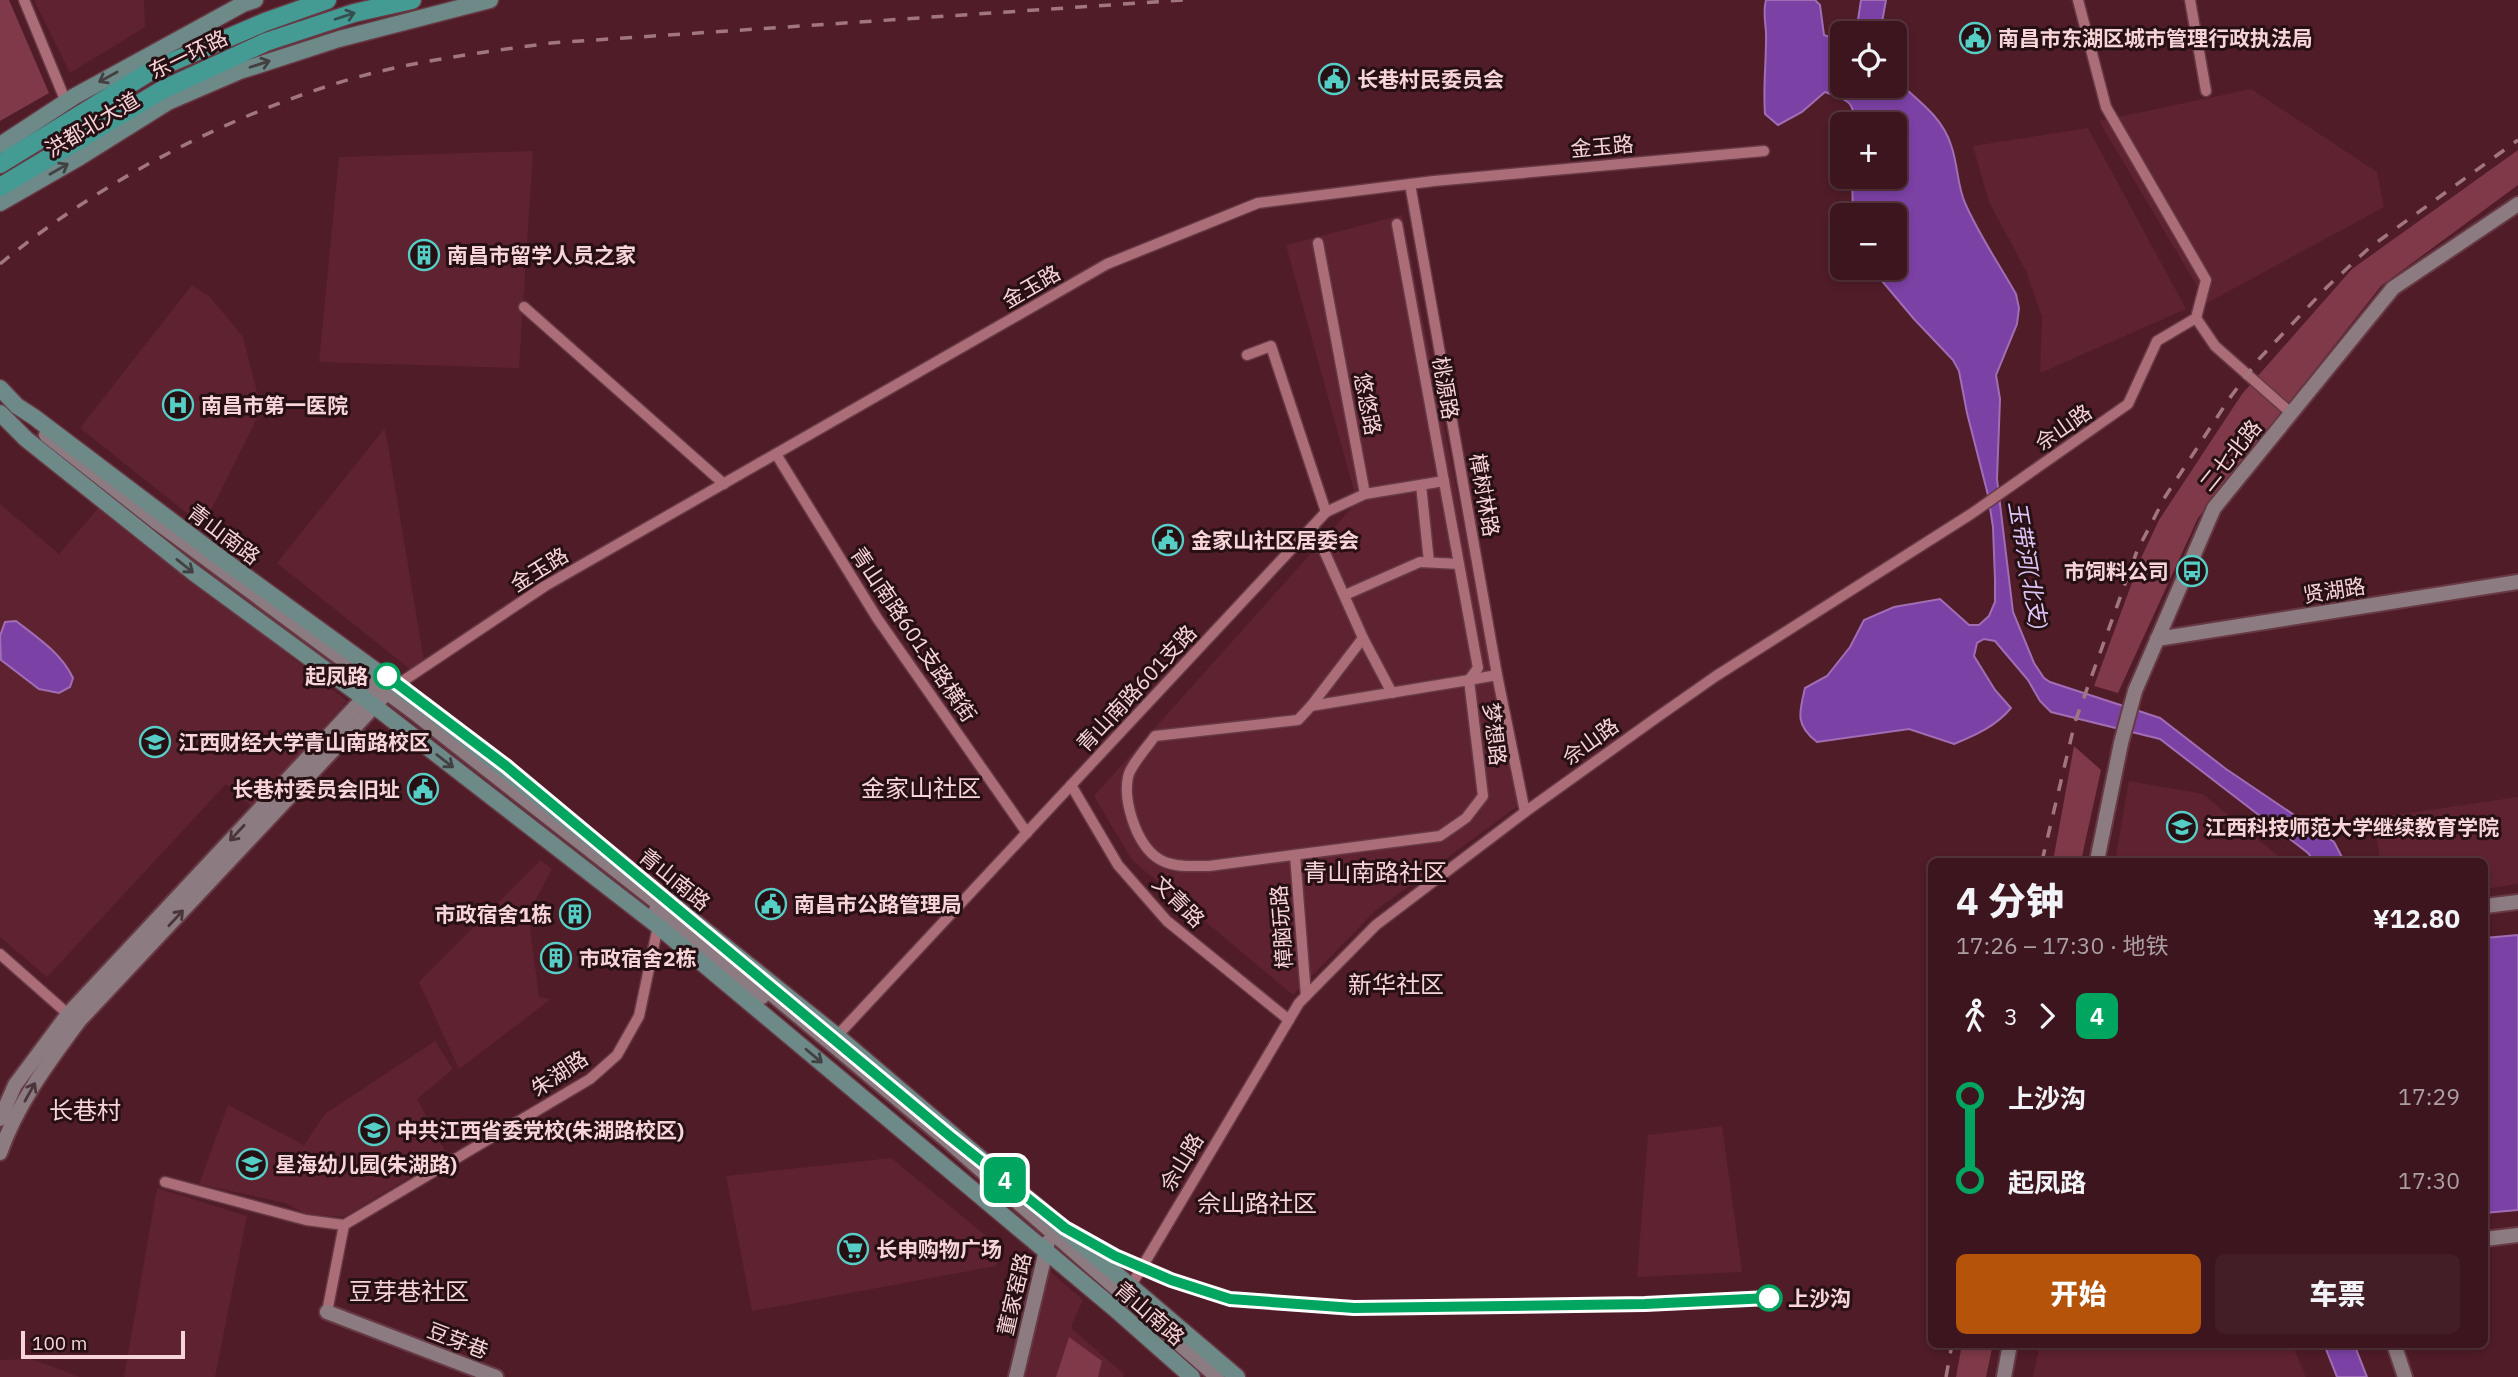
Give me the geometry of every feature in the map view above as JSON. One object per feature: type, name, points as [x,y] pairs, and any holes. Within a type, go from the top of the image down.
[{"type":"highway","name":"东一环路","points":[[0,164],[151,71],[265,22],[327,0]]},
{"type":"highway","name":"东一环路","points":[[0,187],[162,90],[266,42],[354,13],[412,0]]},
{"type":"main road","name":"洪都北大道","points":[[0,145],[66,102],[169,43],[255,0]]},
{"type":"main road","name":"洪都北大道","points":[[0,203],[168,102],[240,71],[339,38],[490,0]]},
{"type":"main road","name":"二七北路","points":[[2097,858],[2135,691],[2214,508],[2393,288],[2518,204]]},
{"type":"main road","name":"青山南路","points":[[0,388],[17,407],[229,564],[658,926],[1050,1235],[1123,1298],[1192,1377]]},
{"type":"main road","points":[[2,418],[17,407]]},
{"type":"main road","name":"青山南路","points":[[2,418],[194,573],[380,691],[837,1036],[1050,1235],[1123,1298],[1237,1377]]},
{"type":"main road","name":"贤湖路","points":[[2158,636],[2518,580]]},
{"type":"main road","points":[[0,1119],[15,1085],[68,1014],[380,691]]},
{"type":"main road","points":[[0,1153],[7,1132],[39,1076],[79,1021],[380,691]]},
{"type":"main road","points":[[380,691],[599,863],[1050,1235]]},
{"type":"main road","points":[[2488,906],[2518,902]]},
{"type":"main road","name":"董家窑路","points":[[1016,1377],[1050,1235]]},
{"type":"main road","points":[[2488,1238],[2518,1235]]},
{"type":"main road","points":[[1123,1298],[1206,1377]]},
{"type":"main road","points":[[1123,1298],[1217,1377]]},
{"type":"main road","name":"豆芽巷","points":[[327,1312],[496,1377]]},
{"type":"main road","points":[[2004,1377],[2009,1348]]},
{"type":"main road","points":[[2395,1348],[2405,1377]]},
{"type":"street","points":[[24,0],[66,102]]},
{"type":"street","points":[[2078,0],[2106,107],[2206,279],[2196,318],[2215,346],[2291,413]]},
{"type":"street","points":[[2190,0],[2206,91]]},
{"type":"street","name":"金玉路","points":[[380,691],[545,586],[1107,264],[1258,203],[1410,184],[1764,151]]},
{"type":"street","name":"樟树林路","points":[[1410,184],[1497,675],[1525,812]]},
{"type":"street","name":"桃源路","points":[[1397,224],[1478,668],[1469,680]]},
{"type":"street","name":"悠悠路","points":[[1318,243],[1365,494]]},
{"type":"street","points":[[524,307],[724,484]]},
{"type":"street","name":"佘山路","points":[[1123,1298],[1289,1020],[1306,996],[1376,925],[1525,812],[1716,676],[1971,514],[2128,404],[2157,341],[2196,318]]},
{"type":"street","points":[[1247,355],[1271,346],[1326,512],[1365,494],[1444,481]]},
{"type":"street","name":"青山南路601支路横街","points":[[776,454],[877,618],[1027,833]]},
{"type":"street","points":[[1421,485],[1429,562]]},
{"type":"street","name":"青山南路601支路","points":[[837,1036],[1326,512]]},
{"type":"street","points":[[1314,526],[1363,638],[1392,693]]},
{"type":"street","points":[[1345,595],[1420,562],[1459,564]]},
{"type":"street","points":[[1311,706],[1363,638]]},
{"type":"street","points":[[1469,680],[1497,675]]},
{"type":"street","name":"梦想路","points":[[1469,680],[1483,796],[1466,818],[1440,836],[1209,866],[1180,866],[1156,858],[1142,840],[1128,810],[1128,775],[1154,736],[1298,720],[1311,706],[1469,680]]},
{"type":"street","name":"文青路","points":[[1071,785],[1118,865],[1167,921],[1289,1020]]},
{"type":"street","name":"樟脑玩路","points":[[1295,855],[1306,996]]},
{"type":"street","name":"朱湖路","points":[[344,1225],[590,1080],[617,1055],[639,1016],[658,926]]},
{"type":"street","points":[[0,954],[68,1014]]},
{"type":"street","points":[[166,1182],[306,1220],[344,1225],[327,1312]]},
{"type":"shaded area","points":[[0,0],[9,0],[49,93],[0,121]]},
{"type":"shaded area","points":[[34,0],[144,0],[145,27],[70,73]]},
{"type":"shaded area","points":[[1766,0],[1815,0],[1820,5],[1824,35],[1830,37],[1830,94],[1825,92],[1802,112],[1778,125],[1765,114]]},
{"type":"shaded area","points":[[1861,0],[1886,0],[1882,21],[1858,21]]},
{"type":"shaded area","points":[[2251,89],[2377,172],[2384,207],[2207,303],[2099,121]]},
{"type":"shaded area","points":[[1907,90],[1935,117],[1951,145],[1965,203],[2016,294],[2019,308],[2017,324],[1996,375],[2000,399],[1997,479],[2013,612],[2034,663],[2050,682],[2160,718],[2226,769],[2334,842],[2342,858],[2312,858],[2160,739],[2051,712],[1995,641],[1984,639],[1977,643],[1974,656],[1995,690],[2011,708],[1992,725],[1970,737],[1954,744],[1909,729],[1817,742],[1805,730],[1800,712],[1805,688],[1827,676],[1850,647],[1864,620],[1894,607],[1940,599],[1969,625],[1979,625],[1989,616],[1995,602],[1993,527],[1959,371],[1953,360],[1881,280],[1907,280],[1907,203],[1853,203],[1852,189],[1907,189],[1907,112],[1853,112],[1847,102],[1840,98],[1907,98]]},
{"type":"shaded area","points":[[2088,128],[2186,309],[2040,373],[2042,317],[2026,271],[1989,202],[1973,146]]},
{"type":"shaded area","points":[[2518,150],[2518,185],[2381,286],[2198,518],[2118,693],[2094,686],[2141,558],[2159,520],[2242,394],[2352,269]]},
{"type":"shaded area","name":"南昌市留学人员之家","points":[[533,151],[519,368],[319,362],[339,157]]},
{"type":"shaded area","points":[[1402,215],[1519,805],[1375,911],[1293,995],[1132,860],[1094,796],[1357,502],[1286,245]]},
{"type":"shaded area","name":"南昌市第一医院","points":[[192,285],[210,297],[243,337],[258,396],[259,414],[203,526],[80,428]]},
{"type":"shaded area","points":[[385,428],[424,661],[410,669],[277,563]]},
{"type":"shaded area","name":"江西财经大学青山南路校区","points":[[0,504],[59,554],[100,506],[347,701],[252,807],[226,784],[47,977],[0,937]]},
{"type":"shaded area","points":[[16,621],[48,646],[62,661],[73,678],[70,687],[59,693],[39,689],[1,660],[0,636],[5,622]]},
{"type":"shaded area","points":[[2074,746],[2101,770],[2082,858],[2054,858]]},
{"type":"shaded area","name":"江西科技师范大学继续教育学院","points":[[2129,781],[2203,794],[2280,858],[2116,858]]},
{"type":"shaded area","points":[[2518,797],[2518,884],[2488,889],[2488,858],[2380,858],[2374,818]]},
{"type":"shaded area","points":[[541,860],[552,869],[528,914],[539,997],[551,999],[459,1069],[419,982]]},
{"type":"shaded area","points":[[2518,935],[2518,1210],[2488,1213],[2488,938]]},
{"type":"shaded area","name":"中共江西省委党校(朱湖路校区)","points":[[435,1041],[453,1069],[417,1099],[447,1155],[344,1217],[306,1214],[285,1203],[199,1184],[228,1105],[304,1145],[325,1114]]},
{"type":"shaded area","points":[[1722,1126],[1742,1272],[1637,1277],[1648,1135]]},
{"type":"shaded area","points":[[891,1158],[1001,1248],[996,1266],[752,1311],[726,1176]]},
{"type":"shaded area","points":[[157,1188],[247,1216],[215,1377],[124,1377]]},
{"type":"shaded area","points":[[1047,1269],[1083,1300],[1072,1329],[1124,1374],[1123,1377],[1022,1377]]},
{"type":"shaded area","points":[[1069,1337],[1102,1361],[1098,1377],[1056,1377]]},
{"type":"shaded area","points":[[1961,1348],[1992,1348],[1986,1377],[1956,1377]]},
{"type":"shaded area","points":[[2039,1348],[2294,1348],[2306,1377],[2033,1377]]},
{"type":"shaded area","points":[[2326,1348],[2356,1348],[2367,1377],[2337,1377]]},
{"type":"shaded area","points":[[32,1359],[80,1377],[0,1377],[0,1360]]},
{"type":"railway","points":[[0,264],[76,208],[157,159],[287,100],[385,70],[551,43],[1183,0]]},
{"type":"railway","points":[[2043,858],[2075,722],[2137,551],[2165,497],[2229,399],[2259,359],[2327,287],[2369,248],[2518,140]]},
{"type":"railway","points":[[1946,1377],[1951,1348]]},
{"type":"metro line","name":"4","points":[[387,676],[506,766],[951,1137],[1065,1228],[1115,1256],[1171,1280],[1230,1299],[1354,1308],[1645,1304],[1769,1298]]},
{"type":"place","name":"南昌市东湖区城市管理行政执法局","points":[[1975,38]]},
{"type":"place","name":"长巷村民委员会","points":[[1334,79]]},
{"type":"place","name":"南昌市留学人员之家","points":[[424,255]]},
{"type":"place","name":"南昌市第一医院","points":[[178,405]]},
{"type":"place","name":"金家山社区居委会","points":[[1168,540]]},
{"type":"place","name":"市饲料公司","points":[[2192,571]]},
{"type":"place","name":"起凤路","points":[[387,676]]},
{"type":"place","name":"江西财经大学青山南路校区","points":[[155,742]]},
{"type":"place","name":"长巷村委员会旧址","points":[[423,789]]},
{"type":"place","name":"江西科技师范大学继续教育学院","points":[[2182,827]]},
{"type":"place","name":"南昌市公路管理局","points":[[771,904]]},
{"type":"place","name":"市政宿舍1栋","points":[[575,914]]},
{"type":"place","name":"市政宿舍2栋","points":[[556,958]]},
{"type":"place","name":"中共江西省委党校(朱湖路校区)","points":[[374,1130]]},
{"type":"place","name":"星海幼儿园(朱湖路)","points":[[252,1164]]},
{"type":"place","name":"长申购物广场","points":[[853,1249]]},
{"type":"place","name":"上沙沟","points":[[1769,1298]]},
{"type":"district","name":"金家山社区","points":[[921,788]]},
{"type":"district","name":"青山南路社区","points":[[1375,872]]},
{"type":"district","name":"新华社区","points":[[1396,984]]},
{"type":"district","name":"长巷村","points":[[85,1110]]},
{"type":"district","name":"佘山路社区","points":[[1257,1203]]},
{"type":"district","name":"豆芽巷社区","points":[[409,1291]]},
{"type":"water label","name":"玉带河(北支)","points":[[2029,565]]}]
